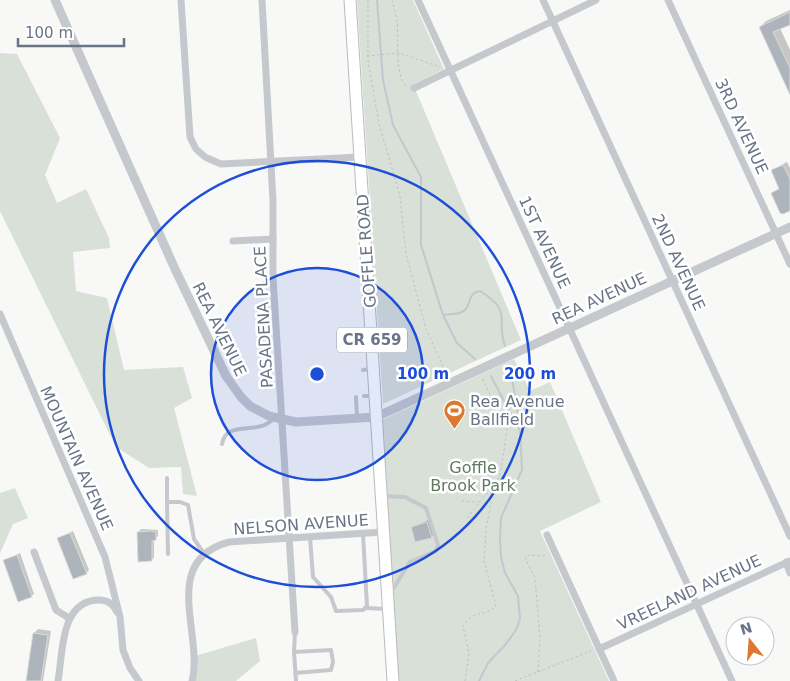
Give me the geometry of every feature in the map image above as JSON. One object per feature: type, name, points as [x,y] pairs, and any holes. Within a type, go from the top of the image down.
[{"type":"main road","name":"GOFFLE ROAD","points":[[350,0],[360,157],[368,369],[370,396],[376,417],[393,681]]},
{"type":"street","name":"REA AVENUE","points":[[55,0],[175,269],[226,376],[233,388],[250,406],[278,418],[296,422],[376,417],[790,227]]},
{"type":"street","points":[[181,0],[188,119],[193,144],[205,158],[221,164],[360,157]]},
{"type":"street","name":"PASADENA PLACE","points":[[262,0],[271,162],[278,418],[295,632]]},
{"type":"street","name":"1ST AVENUE","points":[[418,0],[732,681]]},
{"type":"street","name":"2ND AVENUE","points":[[543,0],[790,536]]},
{"type":"street","points":[[414,88],[596,0]]},
{"type":"street","name":"3RD AVENUE","points":[[668,0],[790,264]]},
{"type":"street","points":[[233,241],[273,238]]},
{"type":"street","name":"MOUNTAIN AVENUE","points":[[0,314],[105,557],[120,617]]},
{"type":"street","name":"NELSON AVENUE","points":[[205,555],[215,547],[229,542],[383,532]]},
{"type":"street","points":[[547,535],[614,681]]},
{"type":"street","points":[[34,552],[56,610],[70,618]]},
{"type":"street","points":[[192,681],[193,669],[188,591],[195,568],[205,555]]},
{"type":"street","points":[[788,561],[790,574]]},
{"type":"street","name":"VREELAND AVENUE","points":[[599,649],[788,561]]},
{"type":"street","points":[[58,681],[70,618],[78,606],[99,600],[111,604],[120,617],[123,650],[130,668],[139,681]]},
{"type":"street","points":[[193,669],[200,681]]},
{"type":"lane","points":[[356,397],[357,418]]},
{"type":"lane","points":[[222,444],[223,436],[228,431],[264,426],[278,418]]},
{"type":"lane","points":[[167,478],[168,554]]},
{"type":"lane","points":[[310,537],[313,577],[331,596],[336,611],[388,604],[410,562],[438,548],[428,510],[405,497],[381,496]]},
{"type":"lane","points":[[167,502],[180,502],[188,505],[194,539],[205,555]]},
{"type":"lane","points":[[363,534],[366,608]]},
{"type":"lane","points":[[295,632],[296,681]]},
{"type":"lane","points":[[294,652],[331,650],[333,662],[330,670],[295,673]]},
{"type":"path","points":[[368,0],[367,56],[379,124],[400,196],[406,254],[426,329],[451,383]]},
{"type":"path","points":[[392,0],[397,18],[402,81],[405,86],[414,88]]},
{"type":"path","points":[[367,56],[399,53],[451,70]]},
{"type":"path","points":[[465,681],[469,654],[463,626],[466,620],[476,614],[492,610],[496,606],[484,561],[486,529],[493,492],[501,470],[507,429],[478,370]]},
{"type":"path","points":[[467,518],[486,494],[493,492]]},
{"type":"path","points":[[462,501],[480,502]]},
{"type":"path","points":[[538,672],[540,639],[535,578],[525,558],[529,556],[544,556],[552,547]]},
{"type":"path","points":[[515,681],[599,649]]},
{"type":"green space","points":[[357,0],[413,0],[444,69],[413,84],[521,340],[383,404]]},
{"type":"green space","points":[[0,53],[17,54],[60,138],[45,175],[57,203],[86,189],[109,238],[110,248],[73,252],[76,291],[107,298],[124,370],[183,367],[192,398],[174,408],[197,496],[183,494],[181,467],[149,468],[116,447],[0,211]]},
{"type":"green space","name":"Goffle Brook Park","points":[[514,359],[530,391],[550,382],[601,502],[540,531],[609,681],[397,681],[382,420]]},
{"type":"green space","points":[[15,488],[28,518],[13,524],[0,553],[0,493]]},
{"type":"green space","points":[[256,638],[260,661],[236,681],[191,681],[195,656]]},
{"type":"building","points":[[790,12],[790,25],[773,32],[790,68],[790,95],[759,27]]},
{"type":"building","points":[[783,165],[790,179],[790,211],[783,214],[780,213],[771,193],[779,189],[771,170]]},
{"type":"building","points":[[427,522],[432,538],[415,542],[411,527]]},
{"type":"building","points":[[137,532],[156,532],[156,540],[152,541],[152,561],[138,562]]},
{"type":"building","points":[[70,533],[87,574],[73,579],[57,538]]},
{"type":"building","points":[[17,555],[32,597],[18,602],[3,560]]},
{"type":"building","points":[[33,633],[48,635],[41,681],[26,681]]},
{"type":"waterway","points":[[377,0],[383,80],[393,125],[421,177],[421,245],[443,315],[457,343],[475,359]]},
{"type":"waterway","points":[[443,315],[464,311],[472,295],[480,291],[490,298],[500,310],[502,316],[502,336],[505,346]]},
{"type":"waterway","points":[[510,366],[518,415],[515,422]]},
{"type":"waterway","points":[[479,681],[488,663],[516,630],[520,619],[518,596],[505,573],[501,557],[500,539],[501,518],[522,470],[520,431],[491,376]]},
{"type":"place","name":"Rea Avenue Ballfield","points":[[454,429]]}]
